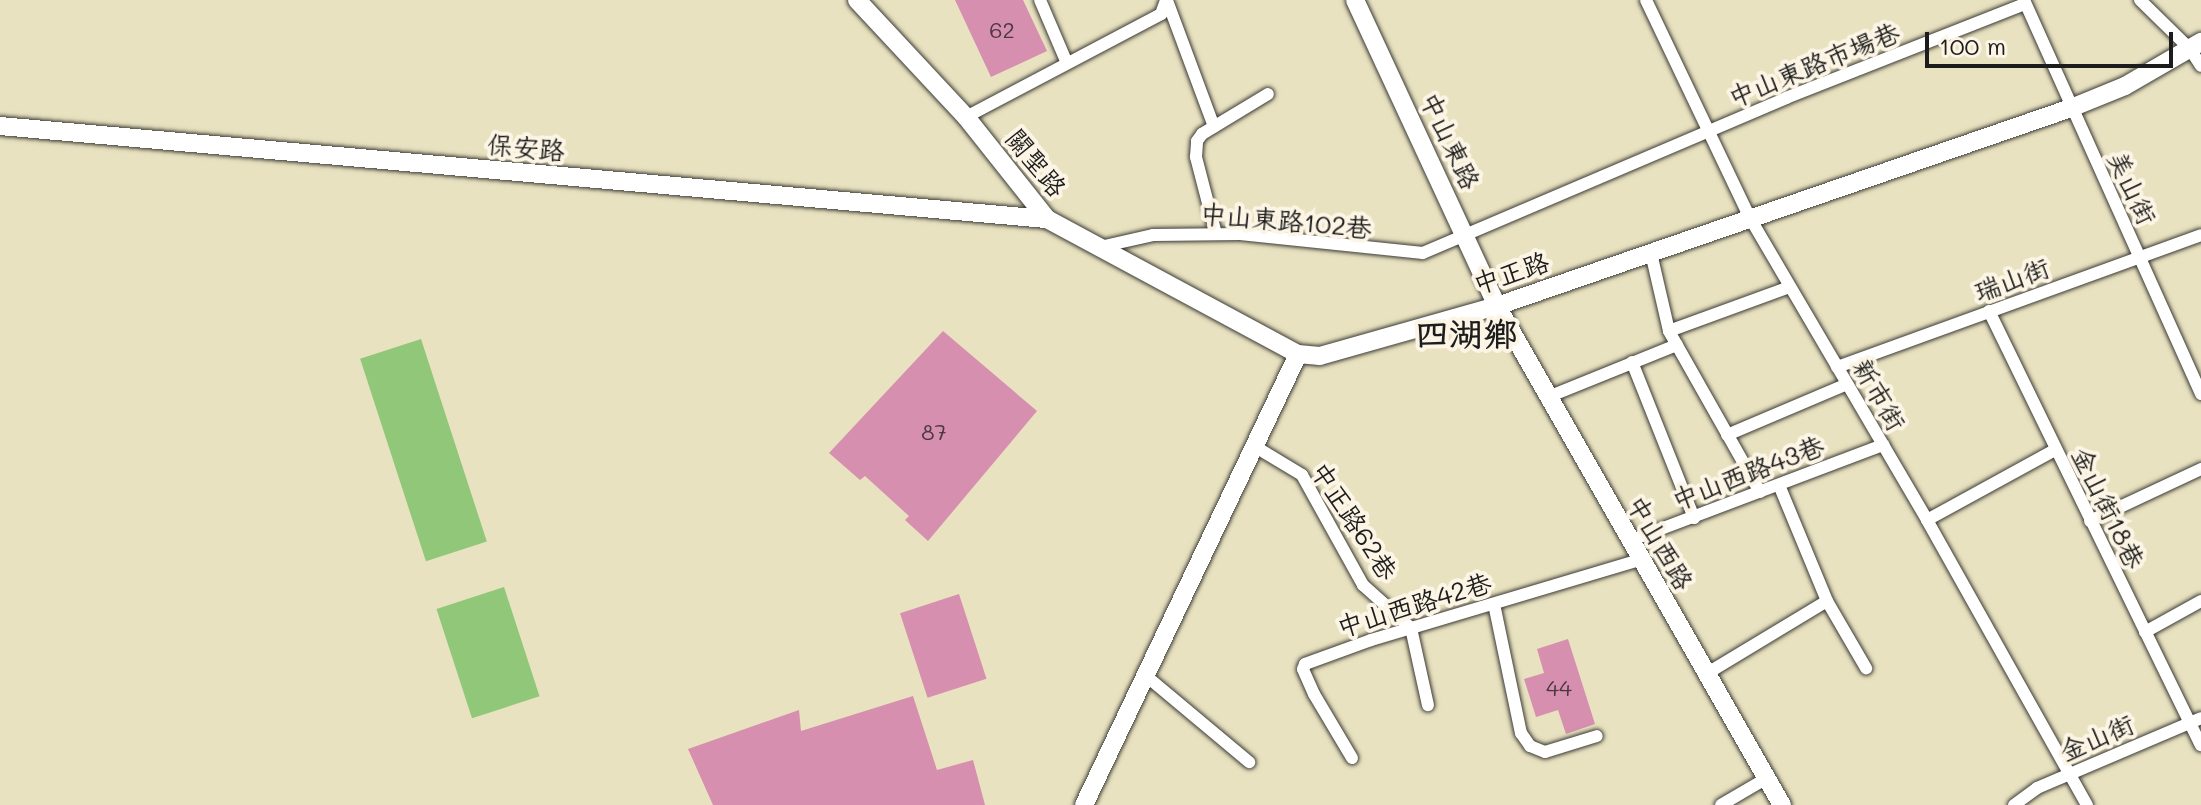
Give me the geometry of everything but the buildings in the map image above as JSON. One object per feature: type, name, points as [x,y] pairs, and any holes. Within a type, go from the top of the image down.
[{"type":"main road","name":"關聖路","points":[[857,0],[966,117],[1047,219],[1298,354]]},
{"type":"main road","name":"中山東路","points":[[1355,0],[1497,306]]},
{"type":"main road","name":"中正路","points":[[1298,354],[1340,353],[1497,306],[2071,108],[2125,86],[2196,46]]},
{"type":"main road","name":"保安路","points":[[0,126],[1047,219]]},
{"type":"main road","name":"中山西路","points":[[1497,306],[1782,805]]},
{"type":"main road","points":[[1084,805],[1298,354]]},
{"type":"street","points":[[1040,0],[1066,61]]},
{"type":"street","name":"新市街","points":[[1646,0],[1750,218],[1927,520],[2087,805]]},
{"type":"street","points":[[2140,0],[2196,46],[2201,66]]},
{"type":"street","points":[[966,117],[1066,61],[1161,14],[1167,2]]},
{"type":"street","points":[[1167,2],[1214,127]]},
{"type":"street","name":"中山東路市場巷","points":[[1465,235],[1786,98],[2024,2]]},
{"type":"street","name":"美山街","points":[[2024,2],[2201,394]]},
{"type":"street","points":[[1216,234],[1195,150],[1202,134],[1268,94]]},
{"type":"street","name":"中山東路102巷","points":[[1100,247],[1153,235],[1216,234],[1411,254],[1438,249],[1465,235]]},
{"type":"street","name":"瑞山街","points":[[1837,367],[2201,235]]},
{"type":"street","points":[[1651,253],[1669,331],[1760,492]]},
{"type":"street","points":[[1669,331],[1789,287]]},
{"type":"street","name":"金山街18巷","points":[[1989,311],[2145,632],[2196,721],[2201,745]]},
{"type":"street","points":[[1548,397],[1677,345]]},
{"type":"street","points":[[1632,362],[1694,518]]},
{"type":"street","points":[[1727,435],[1847,384]]},
{"type":"street","name":"中山西路43巷","points":[[1629,541],[1883,445]]},
{"type":"street","name":"中正路62巷","points":[[1254,446],[1302,475],[1363,585],[1411,628]]},
{"type":"street","points":[[1927,520],[2055,450]]},
{"type":"street","points":[[2090,521],[2201,469]]},
{"type":"street","points":[[1779,485],[1827,601],[1866,668]]},
{"type":"street","name":"中山西路42巷","points":[[1352,758],[1310,686],[1303,669],[1305,664],[1411,628],[1640,560]]},
{"type":"street","points":[[1706,674],[1827,601]]},
{"type":"street","points":[[2145,632],[2201,601]]},
{"type":"street","points":[[1494,604],[1521,733],[1530,746],[1545,752],[1597,736]]},
{"type":"street","points":[[1411,628],[1428,705]]},
{"type":"street","points":[[1145,675],[1249,762]]},
{"type":"street","name":"金山街","points":[[2014,805],[2037,788],[2196,721]]},
{"type":"street","points":[[1721,805],[1767,778]]},
{"type":"green space","points":[[421,339],[487,542],[426,561],[360,359]]},
{"type":"green space","points":[[504,587],[540,696],[472,718],[436,609]]},
{"type":"district","name":"四湖鄉","points":[[1466,333]]}]
